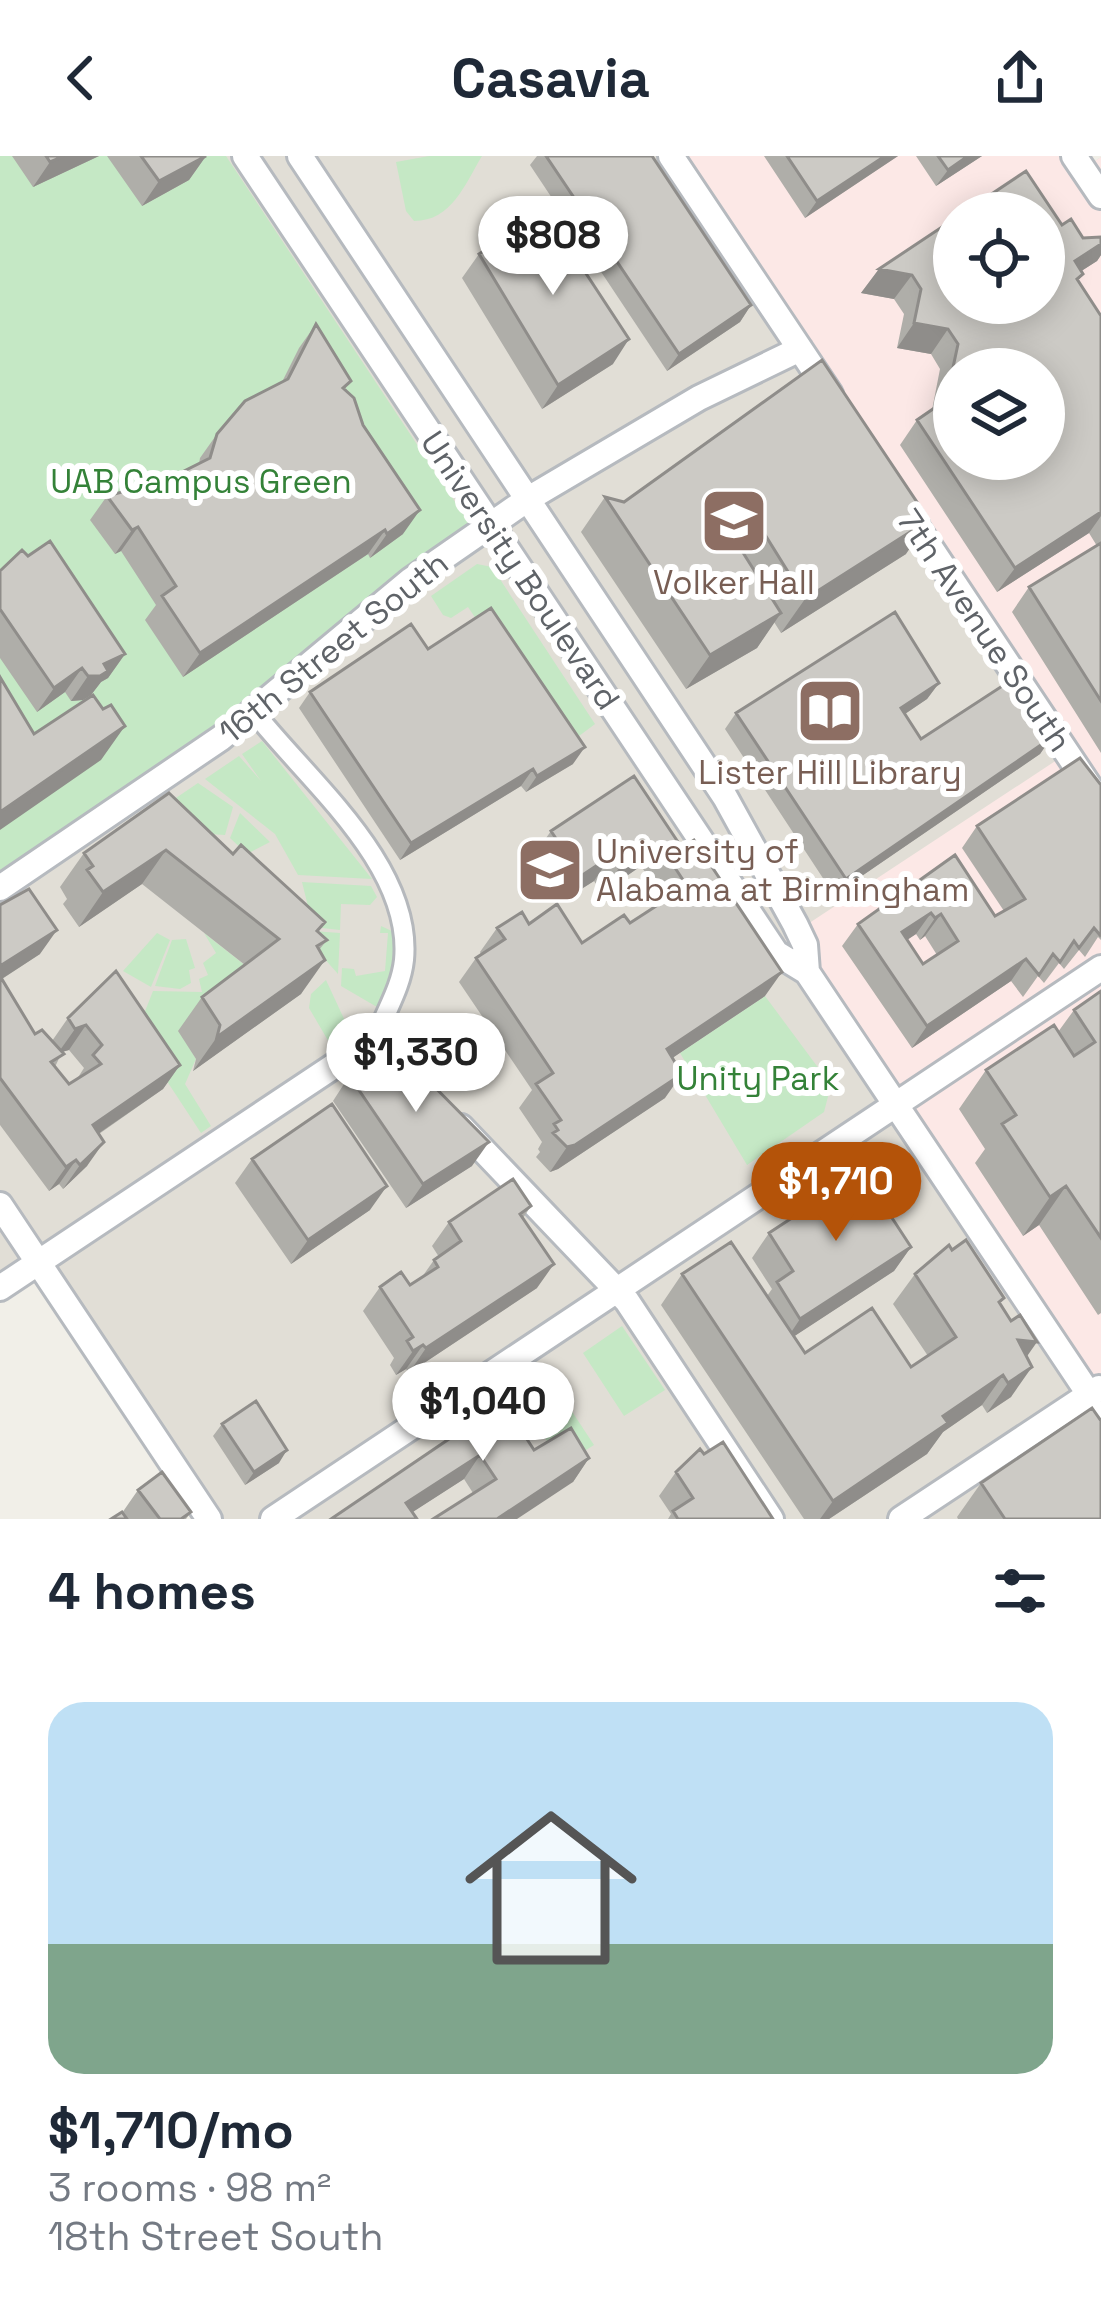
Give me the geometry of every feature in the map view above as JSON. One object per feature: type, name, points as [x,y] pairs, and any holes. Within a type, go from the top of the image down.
[{"type":"street","name":"University Boulevard","points":[[245,156],[776,953],[807,972],[1097,1398]]},
{"type":"street","name":"University Boulevard","points":[[300,156],[725,797],[795,923],[805,945],[807,972]]},
{"type":"street","points":[[671,156],[838,407]]},
{"type":"street","points":[[1086,161],[1101,196]]},
{"type":"street","name":"16th Street South","points":[[0,888],[254,712],[378,606],[528,499],[699,398],[800,349]]},
{"type":"street","name":"7th Avenue South","points":[[889,485],[1101,804]]},
{"type":"street","points":[[0,1288],[376,1039],[404,958],[404,929],[394,895],[328,793],[254,712]]},
{"type":"street","points":[[274,1519],[1101,968]]},
{"type":"street","points":[[376,1039],[618,1290],[771,1519]]},
{"type":"street","points":[[0,1205],[208,1519]]},
{"type":"street","points":[[902,1519],[1097,1398]]},
{"type":"shaded area","name":"University of Alabama at Birmingham","points":[[0,156],[1074,156],[1083,169],[1101,157],[1101,1519],[193,1519],[36,1281],[0,1303]]},
{"type":"shaded area","points":[[671,156],[1074,156],[1083,169],[1101,157],[1101,1406],[785,939],[1069,752]]},
{"type":"green space","name":"UAB Campus Green","points":[[0,156],[226,156],[471,526],[196,746],[0,870]]},
{"type":"green space","points":[[429,156],[482,156],[448,208],[414,221],[406,211],[396,162]]},
{"type":"green space","points":[[477,564],[492,567],[595,724],[563,748],[468,607],[451,618],[443,615],[431,596]]},
{"type":"green space","points":[[262,741],[372,879],[298,875],[275,834],[205,779],[239,756],[261,781],[242,754]]},
{"type":"green space","points":[[198,783],[233,807],[225,835],[209,834],[170,802]]},
{"type":"green space","points":[[240,813],[270,842],[247,854],[230,838]]},
{"type":"green space","points":[[302,882],[371,886],[377,897],[370,905],[341,904],[340,930],[313,927]]},
{"type":"green space","points":[[381,926],[394,932],[392,970],[377,1007],[341,986],[342,968],[354,969],[356,976],[385,971],[388,933],[380,933]]},
{"type":"green space","points":[[313,931],[340,933],[338,974],[314,947]]},
{"type":"green space","points":[[157,933],[170,940],[151,987],[123,971]]},
{"type":"green space","points":[[204,933],[255,973],[179,1031],[196,1059],[185,1084],[211,1126],[201,1133],[136,1034],[153,991],[202,992],[199,979],[208,975],[203,963],[216,953]]},
{"type":"green space","points":[[186,939],[195,968],[189,970],[191,983],[180,989],[155,986],[172,940]]},
{"type":"green space","points":[[326,980],[352,1036],[333,1049],[309,1008],[311,994]]},
{"type":"green space","name":"Unity Park","points":[[765,996],[831,1085],[824,1112],[747,1165],[680,1053]]},
{"type":"green space","points":[[622,1326],[665,1390],[624,1416],[583,1353]]},
{"type":"green space","points":[[548,1375],[594,1445],[562,1465],[518,1395]]},
{"type":"building","points":[[141,156],[206,156],[159,181]]},
{"type":"building","points":[[546,156],[652,156],[751,305],[679,354]]},
{"type":"building","points":[[787,156],[885,156],[817,201]]},
{"type":"building","points":[[938,156],[968,156],[948,170]]},
{"type":"building","points":[[1026,171],[1040,192],[994,192]]},
{"type":"building","points":[[545,211],[629,339],[558,385],[479,254]]},
{"type":"building","points":[[1071,219],[1083,238],[1101,237],[1101,244],[1075,261],[1083,274],[1077,279],[1101,316],[1101,512],[1015,568],[957,480],[1065,480],[1065,348],[957,348],[948,329],[914,323],[921,289],[912,275],[879,269],[933,233],[933,324],[1065,324],[1065,223]]},
{"type":"building","points":[[316,324],[351,381],[343,388],[354,398],[363,425],[420,510],[200,653],[162,596],[176,586],[138,527],[132,530],[107,496],[166,480],[210,458],[217,434],[245,401],[288,379]]},
{"type":"building","points":[[822,360],[929,520],[805,599],[754,517],[730,532],[781,613],[710,655],[605,497],[624,502]]},
{"type":"building","points":[[933,409],[933,444],[917,420]]},
{"type":"building","points":[[50,541],[125,654],[104,664],[108,671],[100,676],[88,676],[82,668],[54,688],[0,609],[0,571],[22,550],[28,556]]},
{"type":"building","points":[[1101,543],[1101,701],[1029,587]]},
{"type":"building","points":[[491,608],[585,747],[537,776],[533,769],[411,843],[310,692],[411,624],[428,649]]},
{"type":"building","points":[[895,612],[939,683],[901,708],[921,739],[1013,679],[1051,738],[846,879],[736,713]]},
{"type":"building","points":[[0,677],[34,734],[93,695],[103,709],[111,705],[125,726],[0,812]]},
{"type":"building","points":[[1080,758],[1101,785],[1101,933],[1094,928],[1079,948],[1074,941],[1060,962],[1053,954],[1039,975],[1026,959],[927,1026],[858,924],[955,855],[995,916],[1025,899],[977,826]],"holes":[[[931,913],[935,918],[941,914],[958,941],[923,964],[902,932]]]},
{"type":"building","points":[[634,776],[682,848],[694,840],[782,972],[667,1049],[682,1074],[567,1147],[553,1133],[558,1130],[554,1124],[561,1120],[536,1084],[553,1073],[476,958],[505,939],[497,928],[522,912],[529,924],[557,904],[582,943],[624,915],[630,923],[687,886],[658,842],[619,868],[611,856],[581,876],[551,831]]},
{"type":"building","points":[[169,793],[233,854],[241,845],[325,922],[317,931],[327,940],[317,946],[325,960],[217,1037],[220,1025],[202,997],[279,939],[166,850],[103,892],[87,870],[93,866],[84,853]]},
{"type":"building","points":[[29,889],[57,930],[0,966],[0,905]]},
{"type":"building","points":[[116,971],[180,1065],[93,1125],[104,1142],[80,1165],[76,1160],[66,1167],[0,1078],[0,976],[35,1034],[42,1030],[64,1054],[51,1062],[69,1084],[101,1064],[93,1055],[102,1045],[86,1025],[75,1029],[68,1018]]},
{"type":"building","points":[[1101,991],[1101,1238],[1066,1186],[1050,1197],[1002,1124],[1016,1115],[986,1070],[1054,1025],[1074,1056],[1095,1042],[1074,1010]]},
{"type":"building","points":[[395,1047],[489,1142],[423,1184],[350,1077],[371,1065],[364,1053],[371,1048],[378,1057]]},
{"type":"building","points":[[332,1104],[387,1186],[308,1240],[252,1159]]},
{"type":"building","points":[[862,1172],[911,1247],[800,1319],[777,1282],[793,1271],[769,1233]]},
{"type":"building","points":[[513,1179],[531,1206],[520,1214],[554,1264],[426,1348],[413,1351],[407,1341],[413,1337],[380,1287],[401,1272],[410,1285],[438,1267],[434,1260],[461,1241],[449,1222]]},
{"type":"building","points":[[966,1240],[1004,1298],[999,1302],[1011,1321],[1020,1315],[1037,1342],[1018,1340],[1032,1367],[1008,1383],[1003,1375],[943,1416],[948,1423],[833,1501],[682,1274],[731,1242],[805,1353],[872,1308],[911,1367],[956,1337],[915,1274],[949,1245],[952,1250]]},
{"type":"building","points":[[539,1378],[557,1405],[521,1430],[534,1450],[571,1428],[589,1458],[497,1519],[433,1519],[496,1479],[480,1455],[406,1503],[417,1519],[331,1519]]},
{"type":"building","points":[[256,1401],[287,1450],[254,1472],[222,1424]]},
{"type":"building","points":[[1092,1408],[1101,1421],[1101,1519],[1005,1519],[981,1483]]},
{"type":"building","points":[[723,1442],[773,1519],[678,1519],[673,1511],[693,1498],[676,1472],[700,1449],[704,1454]]},
{"type":"building","points":[[162,1472],[191,1512],[181,1519],[160,1519],[138,1490]]},
{"type":"place","name":"Volker Hall","points":[[734,521]]},
{"type":"place","name":"Lister Hill Library","points":[[830,711]]},
{"type":"place","name":"University of Alabama at Birmingham","points":[[550,870]]}]
